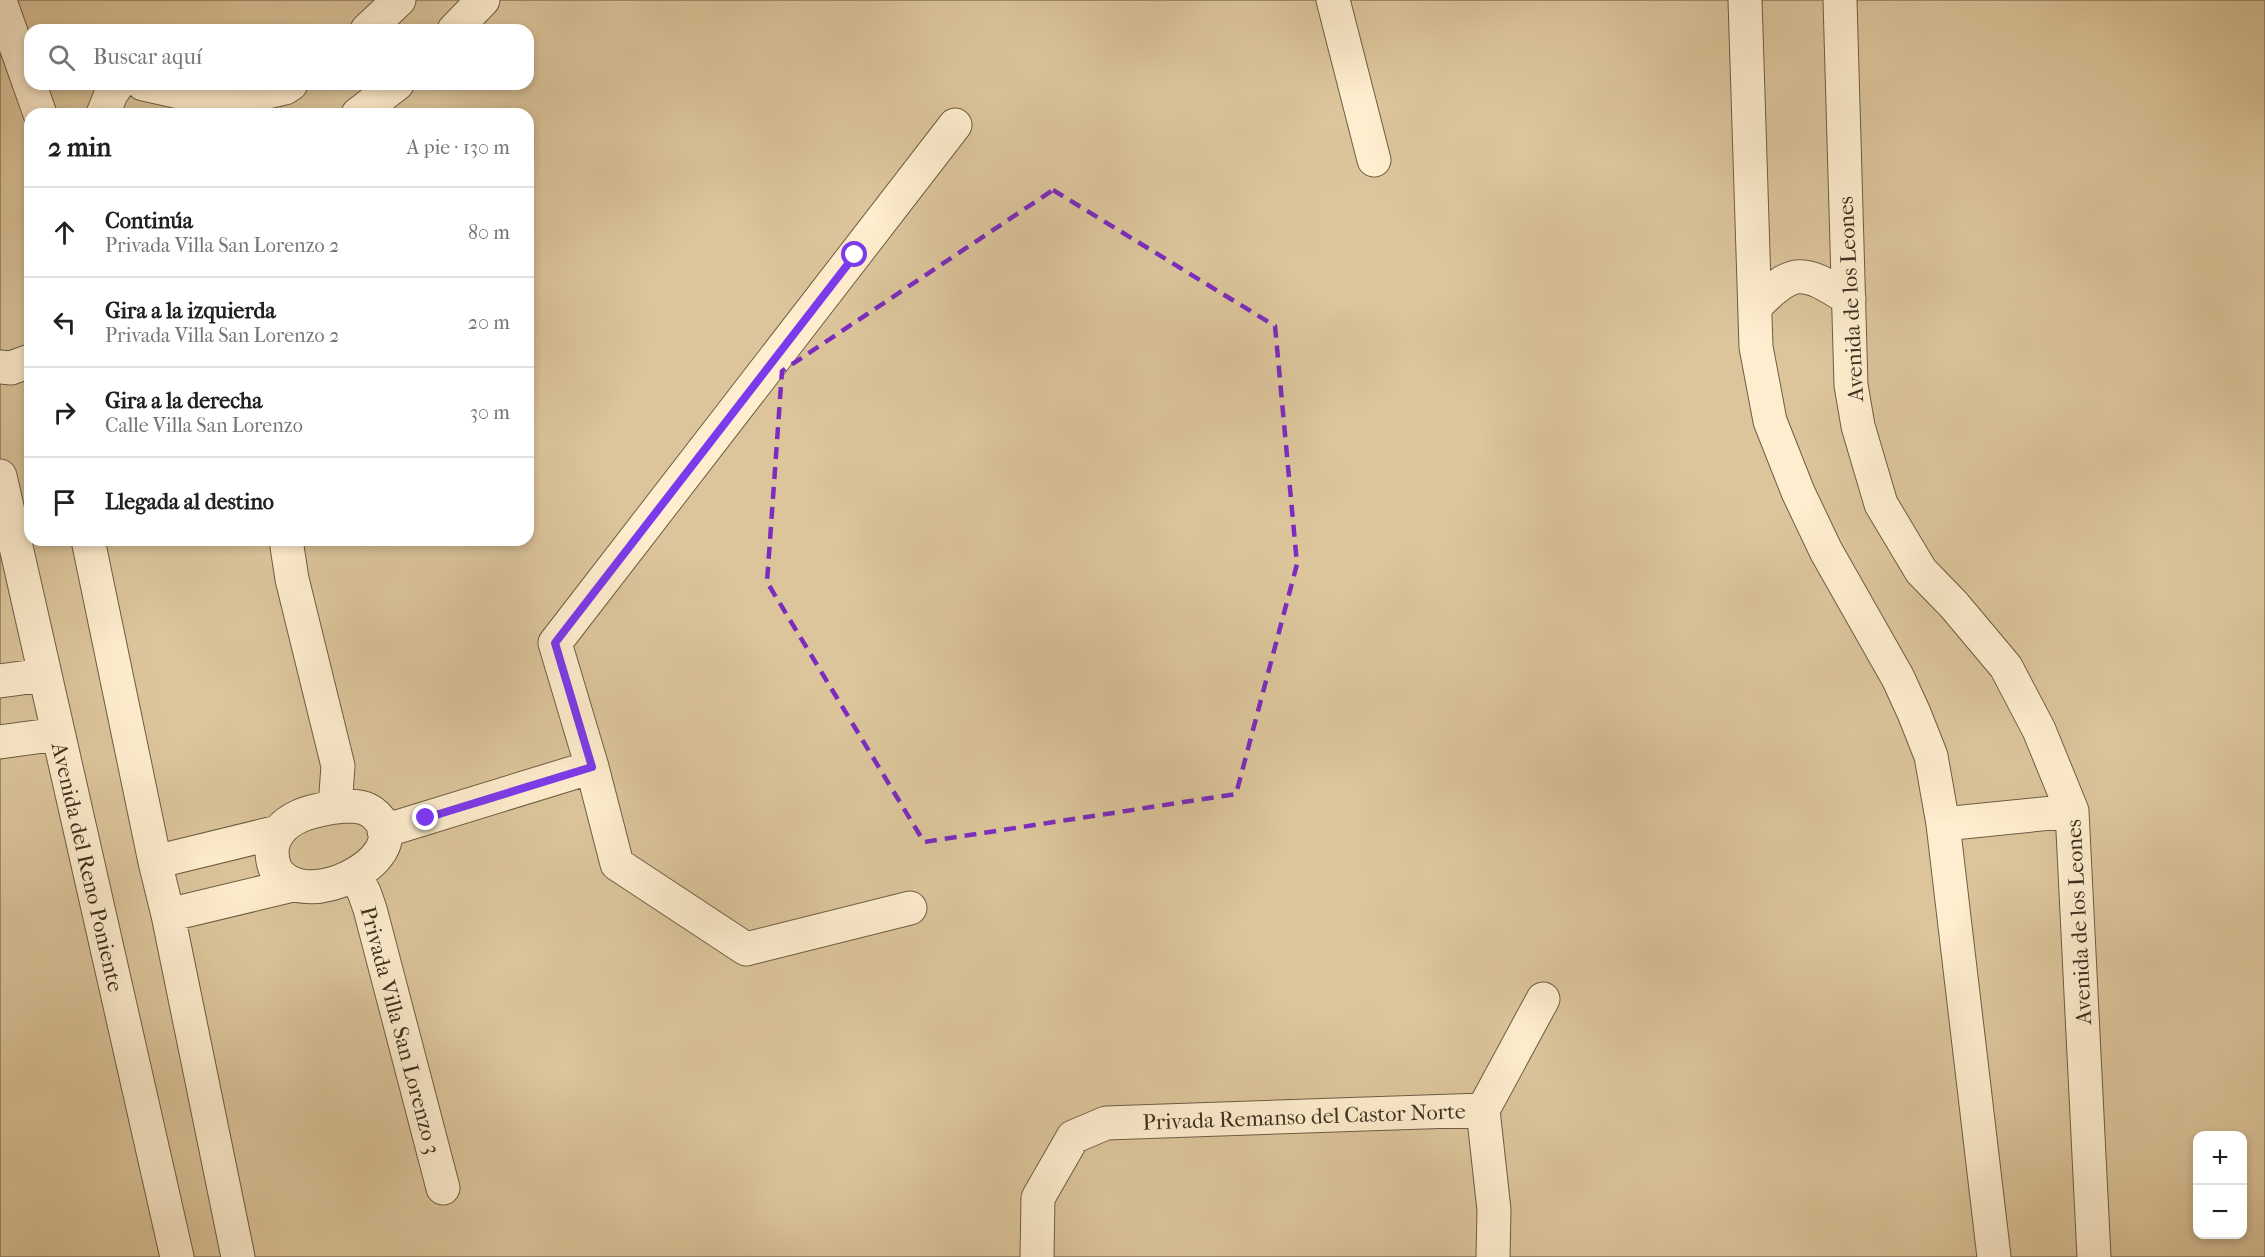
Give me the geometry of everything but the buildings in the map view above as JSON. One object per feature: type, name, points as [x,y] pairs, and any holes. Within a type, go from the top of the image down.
[{"type":"street","points":[[373,24],[399,0]]},
{"type":"street","points":[[460,24],[483,0]]},
{"type":"street","points":[[1333,0],[1374,160]]},
{"type":"street","points":[[1745,0],[1756,347],[1770,421],[1798,492],[1826,551],[1898,678],[1931,756],[1943,824],[1994,1257]]},
{"type":"street","name":"Avenida de los Leones","points":[[1840,0],[1851,385],[1858,426],[1881,504],[1921,571],[1954,605],[2006,667],[2039,730],[2072,811],[2094,1257]]},
{"type":"street","points":[[2,5],[24,26]]},
{"type":"street","points":[[2,5],[24,68]]},
{"type":"street","points":[[32,90],[38,108]]},
{"type":"street","points":[[105,108],[114,90]]},
{"type":"street","points":[[170,90],[223,102],[276,90]]},
{"type":"street","points":[[366,108],[389,90]]},
{"type":"street","points":[[910,908],[746,949],[617,864],[592,767],[555,643],[955,125]]},
{"type":"street","points":[[1755,307],[1777,284],[1799,276],[1820,280],[1848,299]]},
{"type":"street","points":[[0,368],[11,368],[24,363]]},
{"type":"street","name":"Avenida del Reno Poniente","points":[[0,476],[177,1257]]},
{"type":"street","points":[[89,546],[238,1257]]},
{"type":"street","points":[[287,546],[292,579],[338,766],[335,807]]},
{"type":"street","points":[[0,681],[44,675]]},
{"type":"street","points":[[0,741],[58,734]]},
{"type":"street","points":[[384,831],[592,767]]},
{"type":"street","points":[[168,915],[293,885],[314,886],[334,883],[354,875],[374,860],[381,850],[385,842],[383,823],[363,806],[335,807],[306,814],[287,822],[278,832],[273,843],[272,856],[275,868],[293,885]]},
{"type":"street","points":[[1943,824],[2072,811]]},
{"type":"street","points":[[155,862],[278,832]]},
{"type":"street","name":"Privada Villa San Lorenzo 3","points":[[354,875],[364,892],[370,909],[443,1188]]},
{"type":"street","name":"Privada Remanso del Castor Norte","points":[[1037,1257],[1038,1198],[1073,1137],[1106,1123],[1483,1110],[1543,999]]},
{"type":"street","points":[[1483,1110],[1494,1210],[1493,1257]]},
{"type":"highlighted area","points":[[1053,190],[1275,326],[1297,564],[1236,794],[924,842],[767,582],[782,371]]},
{"type":"shaded area","points":[[0,0],[2265,0],[2265,1257],[0,1257]]},
{"type":"route","points":[[426,818],[592,767],[555,643],[855,255]]}]
